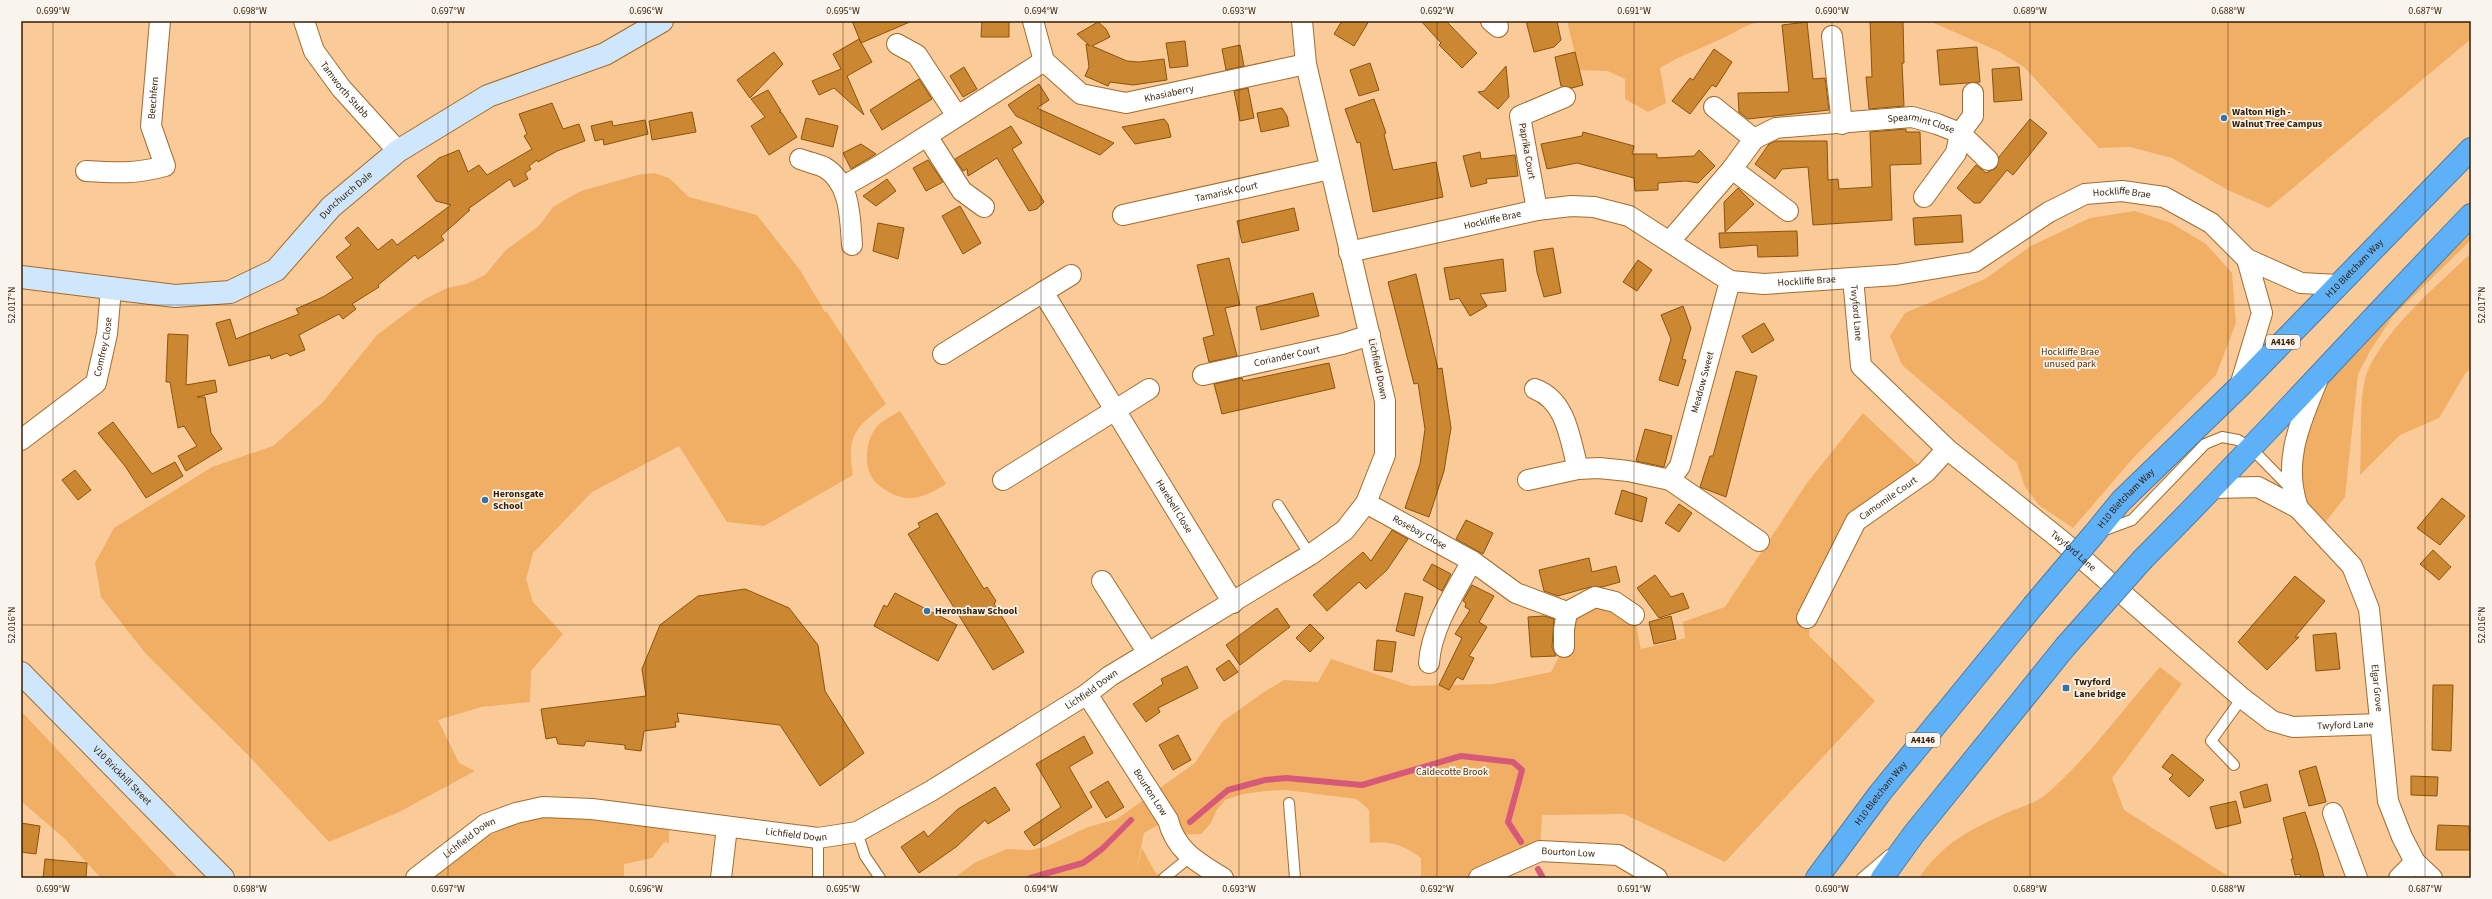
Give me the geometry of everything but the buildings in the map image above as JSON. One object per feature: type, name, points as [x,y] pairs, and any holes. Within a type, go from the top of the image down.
[{"type":"highway","name":"H10 Bletcham Way","points":[[1817,878],[1880,793],[2121,501],[2240,386],[2471,149]]},
{"type":"highway","points":[[1882,878],[1913,835],[2065,647],[2142,559],[2214,488],[2250,446],[2471,215]]},
{"type":"street","name":"Beechfern","points":[[86,171],[125,174],[144,172],[165,166],[151,126],[160,21]]},
{"type":"street","name":"Tamworth Stubb","points":[[304,21],[314,51],[341,88],[398,151]]},
{"type":"street","name":"Dunchurch Dale","points":[[21,277],[175,296],[230,292],[276,270],[331,207],[398,151],[488,96],[605,54],[662,21]]},
{"type":"street","points":[[844,186],[1044,61],[1033,21]]},
{"type":"street","name":"Lichfield Down","points":[[416,878],[486,824],[516,813],[543,807],[592,809],[818,838],[856,832],[932,791],[1088,694],[1148,653],[1233,603],[1345,530],[1366,503],[1385,455],[1385,401],[1306,64],[1302,21]]},
{"type":"street","points":[[1832,36],[1842,124]]},
{"type":"street","points":[[897,44],[917,55],[957,116]]},
{"type":"street","name":"Khasiaberry","points":[[1044,61],[1081,94],[1126,103],[1306,64]]},
{"type":"street","points":[[1924,197],[1956,153],[1960,133],[1973,116],[1973,93]]},
{"type":"street","name":"Paprika Court","points":[[1537,210],[1520,116],[1565,97]]},
{"type":"street","points":[[1714,108],[1754,139]]},
{"type":"street","name":"Spearmint Close","points":[[1670,241],[1732,169],[1754,139],[1776,128],[1842,124],[1912,117],[1938,124],[1960,133],[1988,160]]},
{"type":"street","points":[[926,136],[962,191],[984,207]]},
{"type":"street","points":[[800,159],[824,168],[844,186],[850,220],[852,245]]},
{"type":"street","name":"Tamarisk Court","points":[[1123,216],[1330,169]]},
{"type":"street","points":[[1732,169],[1788,211]]},
{"type":"street","name":"Hockliffe Brae","points":[[1349,252],[1537,210],[1571,206],[1594,208],[1629,216],[1730,281],[1764,284],[1896,275],[1974,262],[2049,212],[2085,194],[2122,192],[2164,197],[2211,223],[2248,259],[2301,283],[2338,285]]},
{"type":"street","points":[[2240,386],[2262,313],[2248,259]]},
{"type":"street","points":[[943,354],[1071,275]]},
{"type":"street","name":"Twyford Lane","points":[[1853,278],[1861,366],[1947,449],[2062,541],[2242,698],[2272,722],[2293,727],[2380,724]]},
{"type":"street","name":"Meadow Sweet","points":[[1670,480],[1680,466],[1730,281]]},
{"type":"street","name":"Comfrey Close","points":[[21,440],[96,383],[107,334],[111,288]]},
{"type":"street","name":"Harebell Close","points":[[1043,292],[1233,603]]},
{"type":"street","name":"Coriander Court","points":[[1203,375],[1342,344],[1370,335]]},
{"type":"street","points":[[2295,499],[2291,464],[2297,428],[2322,370]]},
{"type":"street","points":[[1003,480],[1149,389]]},
{"type":"street","points":[[1535,390],[1545,393],[1562,410],[1578,469]]},
{"type":"street","name":"Camomile Court","points":[[1807,618],[1856,521],[1926,472],[1947,449]]},
{"type":"street","points":[[1528,480],[1578,469],[1599,468],[1628,471],[1670,480],[1759,541]]},
{"type":"street","name":"Elgar Grove","points":[[2214,488],[2258,487],[2295,499],[2352,566],[2369,609],[2388,801],[2402,838],[2415,862],[2432,878]]},
{"type":"street","name":"Rosebay Close","points":[[1366,503],[1472,561],[1516,593],[1567,612]]},
{"type":"street","points":[[1429,663],[1430,651],[1450,601],[1472,561]]},
{"type":"street","points":[[1102,581],[1148,653]]},
{"type":"street","points":[[1564,647],[1564,628],[1567,612],[1595,598],[1615,602],[1634,615]]},
{"type":"street","name":"V10 Brickhill Street","points":[[21,673],[223,878]]},
{"type":"street","name":"Bourton Low","points":[[1088,694],[1168,820],[1172,835],[1190,857],[1223,878]]},
{"type":"street","points":[[2333,813],[2357,878]]},
{"type":"street","points":[[721,878],[727,827]]},
{"type":"street","name":"Bourton Low","points":[[1479,878],[1540,851],[1618,855],[1657,878]]},
{"type":"street","points":[[2399,878],[2415,862]]},
{"type":"lane","points":[[2094,534],[2132,520],[2205,444],[2222,437],[2238,440],[2250,446]]},
{"type":"lane","name":"Elgar Grove","points":[[2250,446],[2295,499]]},
{"type":"lane","points":[[1278,506],[1310,554]]},
{"type":"lane","points":[[2234,765],[2210,741],[2242,698]]},
{"type":"lane","points":[[1289,803],[1295,878]]},
{"type":"lane","points":[[856,832],[865,856],[880,878]]},
{"type":"lane","points":[[1862,878],[1913,835]]},
{"type":"lane","points":[[818,838],[818,878]]},
{"type":"lane","points":[[1164,878],[1190,857]]},
{"type":"green space","points":[[1567,21],[1766,21],[1748,25],[1660,68],[1666,103],[1648,112],[1625,99],[1625,79],[1608,71],[1579,70]]},
{"type":"green space","name":"Walton High - Walnut Tree Campus","points":[[1929,21],[2471,21],[2471,39],[2269,208],[2228,190],[2172,158],[2130,147],[2099,148],[2024,67],[1998,51]]},
{"type":"green space","name":"Heronsgate School","points":[[654,173],[669,178],[689,197],[757,215],[800,270],[825,312],[827,312],[886,404],[867,419],[856,433],[852,441],[851,461],[853,475],[764,526],[727,522],[679,446],[592,492],[533,553],[526,579],[533,602],[563,634],[531,671],[530,702],[481,707],[438,720],[459,763],[475,771],[399,812],[329,842],[247,754],[146,654],[101,597],[95,563],[114,528],[212,467],[273,446],[323,402],[377,335],[425,299],[447,288],[466,284],[485,275],[506,250],[539,226],[553,207],[581,191],[638,175]]},
{"type":"green space","name":"Hockliffe Brae unused park","points":[[2135,211],[2171,223],[2206,244],[2232,273],[2236,323],[2216,375],[2134,457],[2073,528],[2039,505],[2025,487],[2017,463],[1902,365],[1890,336],[1905,313],[1985,279],[2031,246],[2090,218]]},
{"type":"green space","points":[[2471,232],[2471,240],[2393,316],[2370,351],[2358,374],[2345,497],[2323,525],[2309,511],[2296,466],[2310,405],[2348,352]]},
{"type":"green space","points":[[2471,253],[2471,368],[2465,374],[2439,418],[2400,435],[2360,475],[2362,394],[2370,367],[2380,349],[2393,331],[2425,296]]},
{"type":"green space","points":[[900,411],[946,484],[916,498],[902,497],[892,494],[882,488],[871,476],[867,463],[869,442],[875,429],[881,422]]},
{"type":"green space","name":"Caldecotte Brook","points":[[1863,413],[1926,472],[1856,521],[1810,621],[1809,636],[1875,701],[1725,862],[1624,814],[1542,815],[1540,851],[1479,878],[1421,878],[1421,858],[1410,850],[1391,843],[1370,843],[1369,810],[1357,799],[1286,790],[1243,794],[1225,800],[1216,811],[1211,823],[1201,834],[1172,835],[1167,820],[1144,833],[1136,872],[1142,848],[1155,872],[1163,878],[954,878],[976,862],[1007,849],[1031,850],[1048,846],[1088,827],[1117,819],[1195,763],[1222,722],[1261,694],[1284,680],[1318,682],[1331,659],[1411,686],[1493,684],[1551,672],[1564,647],[1564,629],[1595,597],[1634,615],[1641,649],[1685,638],[1683,622],[1725,607],[1807,483]]},
{"type":"green space","points":[[2160,667],[2182,684],[2112,778],[2124,810],[2231,878],[1919,878],[1938,855],[1959,838],[2011,811],[2032,803],[2044,796],[2059,783],[2104,734]]},
{"type":"green space","points":[[21,711],[178,878],[101,878],[64,838],[21,801]]},
{"type":"green space","points":[[544,816],[568,816],[669,829],[669,843],[664,842],[652,858],[624,864],[624,878],[434,878],[488,836],[514,824]]},
{"type":"waterway","points":[[1190,822],[1228,790],[1265,780],[1286,778],[1362,785],[1461,756],[1513,762],[1522,770],[1508,822],[1521,842]]},
{"type":"waterway","points":[[1030,878],[1083,863],[1102,849],[1131,820]]},
{"type":"waterway","points":[[1538,869],[1543,878]]},
{"type":"place","name":"Walton High - Walnut Tree Campus","points":[[2224,118]]},
{"type":"place","name":"Heronsgate School","points":[[485,500]]},
{"type":"place","name":"Heronshaw School","points":[[927,611]]},
{"type":"place","name":"Twyford Lane bridge","points":[[2066,688]]}]
